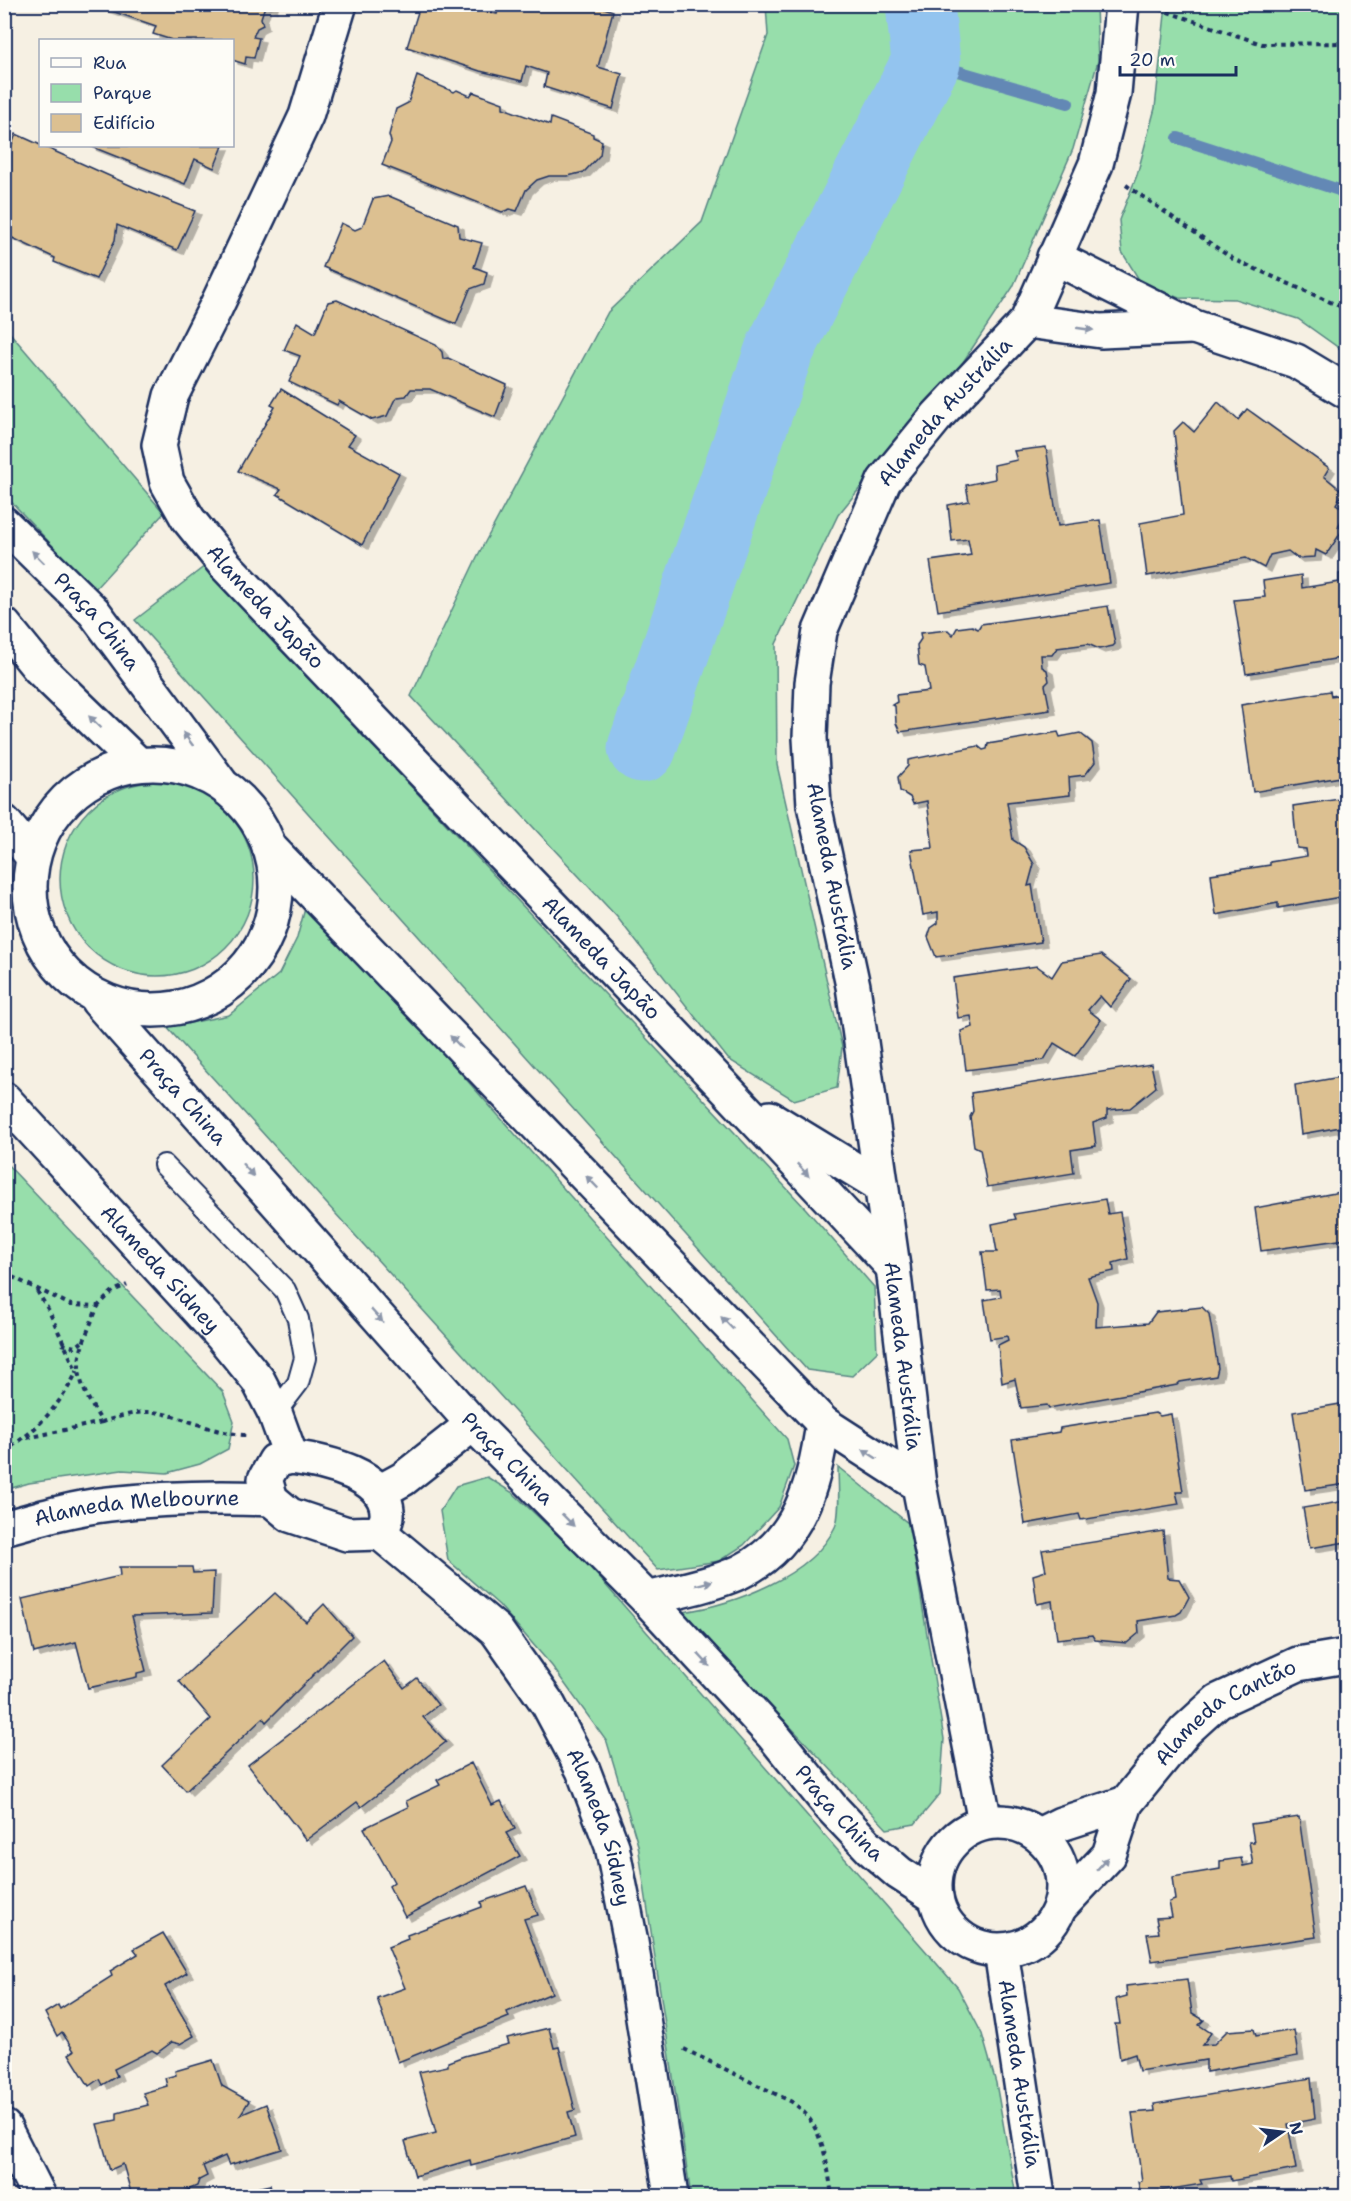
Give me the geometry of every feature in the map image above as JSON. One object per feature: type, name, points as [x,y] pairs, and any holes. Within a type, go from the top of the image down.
[{"type":"street","name":"Alameda Japão","points":[[340,4],[306,116],[216,308],[171,396],[159,445],[166,482],[188,519],[226,566],[581,940],[735,1096],[893,1267]]},
{"type":"street","name":"Alameda Austrália","points":[[985,1822],[919,1485],[893,1267],[853,986],[814,805],[810,738],[812,683],[820,631],[884,481],[938,415],[1027,321],[1096,164],[1114,93],[1122,4]]},
{"type":"street","points":[[1054,257],[1194,327],[1296,361],[1347,391]]},
{"type":"street","points":[[1027,321],[1101,332],[1194,327]]},
{"type":"street","name":"Praça China","points":[[4,524],[94,612],[223,786],[248,811],[269,847],[824,1423],[919,1485]]},
{"type":"street","points":[[4,625],[39,668],[137,763]]},
{"type":"street","name":"Praça China","points":[[34,924],[29,891],[33,857],[44,827],[64,801],[90,781],[137,763],[190,770],[223,786]]},
{"type":"street","points":[[4,822],[33,857]]},
{"type":"street","name":"Praça China","points":[[98,1001],[143,1012],[184,1008],[221,991],[250,963],[270,927],[276,887],[269,847]]},
{"type":"street","name":"Praça China","points":[[4,901],[34,924],[67,972],[98,1001],[473,1424],[647,1599],[772,1734],[831,1807],[870,1848],[899,1873],[936,1897]]},
{"type":"street","name":"Alameda Japão","points":[[735,1096],[880,1185]]},
{"type":"street","name":"Alameda Sidney","points":[[4,1099],[258,1380],[275,1413],[291,1457]]},
{"type":"street","points":[[647,1599],[741,1571],[784,1540],[803,1503],[818,1465],[824,1423]]},
{"type":"street","points":[[381,1491],[404,1479],[473,1424]]},
{"type":"street","points":[[291,1457],[321,1461],[361,1477],[381,1491],[387,1516],[380,1533],[347,1534],[311,1524],[290,1515],[271,1499],[265,1479],[275,1461],[291,1457]]},
{"type":"street","name":"Alameda Melbourne","points":[[4,1528],[51,1515],[108,1504],[235,1498],[271,1499]]},
{"type":"street","name":"Alameda Sidney","points":[[380,1533],[496,1630],[548,1704],[583,1770],[612,1846],[631,1942],[671,2196]]},
{"type":"street","name":"Alameda Cantão","points":[[1061,1906],[1109,1855],[1126,1803],[1185,1731],[1218,1701],[1298,1664],[1347,1656]]},
{"type":"street","points":[[1039,1835],[1061,1824],[1126,1803]]},
{"type":"street","points":[[1004,1821],[1022,1825],[1039,1835],[1058,1859],[1063,1874],[1061,1906],[1052,1924],[1038,1938],[1020,1947],[1001,1951],[983,1948],[966,1941],[952,1930],[941,1915],[936,1897],[935,1881],[945,1850],[970,1828],[985,1822],[1004,1821]]},
{"type":"street","name":"Alameda Austrália","points":[[1001,1951],[1038,2196]]},
{"type":"street","points":[[4,2127],[39,2196]]},
{"type":"lane","points":[[164,1165],[285,1290],[298,1319],[305,1358],[298,1383],[275,1413]]},
{"type":"path","points":[[1157,8],[1262,44],[1347,43]]},
{"type":"path","points":[[1096,164],[1233,259],[1347,309]]},
{"type":"path","points":[[4,1272],[36,1290],[71,1305],[98,1306]]},
{"type":"path","points":[[27,1438],[64,1394],[77,1372],[84,1339],[98,1306],[113,1291],[163,1273]]},
{"type":"path","points":[[36,1290],[48,1309],[89,1402],[102,1422]]},
{"type":"path","points":[[62,1344],[75,1347],[84,1339]]},
{"type":"path","points":[[4,1451],[27,1438],[125,1415],[153,1412],[225,1434],[247,1435],[275,1413]]},
{"type":"path","points":[[644,2026],[710,2063],[806,2111],[822,2144],[832,2196]]},
{"type":"green space","points":[[766,5],[1096,5],[1098,61],[1073,149],[1013,287],[963,362],[838,515],[776,644],[777,765],[842,1047],[837,1088],[794,1100],[728,1059],[617,917],[411,696],[477,557],[608,312],[702,222],[768,35]]},
{"type":"green space","points":[[1166,5],[1346,5],[1346,353],[1298,319],[1235,299],[1179,298],[1141,283],[1122,252],[1119,220],[1137,175],[1155,108]]},
{"type":"green space","points":[[4,326],[164,513],[94,590],[5,495]]},
{"type":"green space","points":[[205,566],[806,1209],[874,1287],[877,1352],[852,1376],[807,1370],[135,620]]},
{"type":"green space","points":[[157,782],[185,786],[203,794],[218,804],[232,818],[250,851],[254,879],[250,907],[242,925],[232,940],[218,954],[185,972],[157,976],[129,972],[111,964],[96,954],[82,940],[64,907],[60,879],[64,851],[72,833],[82,818],[96,804],[129,786]]},
{"type":"green space","points":[[307,901],[787,1439],[794,1466],[779,1507],[744,1545],[719,1561],[658,1570],[164,1024],[180,1025],[229,1015],[279,974],[297,938]]},
{"type":"green space","points":[[4,1161],[223,1392],[234,1421],[228,1449],[200,1464],[167,1473],[122,1470],[29,1483],[5,1490]]},
{"type":"green space","points":[[838,1467],[909,1524],[944,1739],[940,1794],[915,1824],[887,1829],[682,1612],[724,1603],[747,1595],[790,1574],[809,1560],[824,1544],[837,1522]]},
{"type":"green space","points":[[487,1477],[513,1493],[583,1559],[958,1988],[982,2034],[996,2083],[1016,2196],[691,2196],[638,1845],[607,1742],[552,1666],[499,1605],[448,1560],[440,1511],[456,1486]]},
{"type":"building","points":[[91,4],[272,4],[271,8],[265,6],[261,18],[263,25],[257,28],[253,37],[259,38],[254,58],[246,57],[245,64],[234,61],[234,39],[169,39],[153,34],[156,26]]},
{"type":"building","points":[[416,4],[479,4],[477,9],[497,14],[500,4],[592,4],[613,11],[598,67],[622,74],[613,109],[544,87],[547,73],[526,66],[522,81],[480,71],[407,47],[418,12]]},
{"type":"building","points":[[417,76],[454,92],[457,90],[470,96],[473,92],[503,103],[503,108],[550,125],[551,118],[593,134],[593,137],[602,141],[600,155],[584,172],[568,176],[549,176],[537,180],[526,190],[517,211],[510,209],[502,212],[382,165],[391,142],[389,135],[396,109],[408,103]]},
{"type":"building","points":[[16,134],[39,144],[39,147],[45,147],[134,187],[195,211],[177,250],[117,225],[115,240],[96,279],[54,262],[55,258],[4,234],[4,176],[9,167],[5,163]]},
{"type":"building","points":[[92,147],[223,147],[214,168],[195,159],[185,184]]},
{"type":"building","points":[[389,196],[458,225],[459,237],[482,243],[474,267],[487,272],[484,284],[470,289],[456,324],[323,267],[341,223],[355,230],[362,227],[373,199]]},
{"type":"building","points":[[337,300],[436,345],[442,352],[443,359],[448,358],[507,385],[495,417],[430,389],[411,389],[406,396],[398,397],[394,401],[387,416],[372,420],[339,401],[337,405],[289,382],[300,356],[284,350],[297,322],[315,333],[328,302]]},
{"type":"building","points":[[281,389],[355,435],[348,445],[399,473],[362,545],[277,494],[281,489],[238,471],[275,407],[271,405]]},
{"type":"building","points":[[1218,402],[1238,420],[1247,409],[1329,468],[1324,476],[1343,492],[1336,504],[1346,511],[1338,527],[1344,528],[1326,555],[1316,550],[1315,557],[1297,558],[1288,551],[1270,555],[1264,568],[1246,558],[1147,576],[1140,523],[1183,515],[1174,431],[1183,422],[1194,432]]},
{"type":"building","points":[[1046,447],[1058,526],[1100,520],[1110,583],[938,611],[930,561],[971,555],[968,539],[952,541],[948,505],[969,501],[966,485],[995,479],[994,465],[1017,460],[1014,451]]},
{"type":"building","points":[[1346,573],[1346,657],[1246,674],[1234,600],[1265,597],[1263,581],[1301,575],[1302,588],[1339,582],[1339,574]]},
{"type":"building","points":[[1108,606],[1115,644],[1113,646],[1099,649],[1088,644],[1057,648],[1052,655],[1041,655],[1042,667],[1047,670],[1049,681],[1045,685],[1050,710],[900,732],[896,723],[895,706],[892,705],[897,702],[896,695],[929,691],[925,667],[919,665],[917,645],[921,639],[920,633],[948,630],[953,635],[957,628],[972,626],[978,629],[981,624]]},
{"type":"building","points":[[1330,691],[1331,696],[1346,694],[1346,776],[1253,792],[1241,705]]},
{"type":"building","points":[[1058,732],[1060,737],[1080,733],[1092,743],[1095,762],[1085,775],[1069,777],[1070,795],[1007,802],[1013,840],[1024,847],[1034,864],[1028,886],[1032,885],[1041,942],[936,957],[928,937],[931,928],[938,923],[938,912],[923,915],[911,850],[933,848],[927,801],[913,804],[910,797],[900,791],[898,777],[908,766],[908,760],[978,746],[983,750],[987,749],[988,744]]},
{"type":"building","points":[[1346,798],[1346,896],[1278,908],[1278,903],[1216,915],[1211,874],[1270,865],[1270,862],[1307,856],[1306,849],[1297,848],[1293,806]]},
{"type":"building","points":[[1101,955],[1131,979],[1110,1007],[1100,996],[1088,1010],[1101,1020],[1075,1056],[1054,1043],[1044,1060],[966,1070],[961,1031],[973,1027],[971,1016],[958,1018],[953,978],[1037,966],[1052,977],[1062,961]]},
{"type":"building","points":[[1151,1064],[1156,1087],[1130,1108],[1107,1110],[1107,1118],[1093,1123],[1096,1146],[1071,1150],[1074,1173],[987,1187],[980,1149],[974,1146],[970,1117],[973,1111],[971,1093]]},
{"type":"building","points":[[1346,1076],[1346,1126],[1301,1134],[1295,1085]]},
{"type":"building","points":[[1346,1191],[1346,1239],[1261,1251],[1255,1208]]},
{"type":"building","points":[[1105,1199],[1108,1214],[1120,1212],[1128,1259],[1113,1263],[1114,1271],[1088,1277],[1097,1302],[1096,1327],[1148,1323],[1156,1312],[1202,1307],[1209,1314],[1218,1368],[1216,1376],[1049,1408],[1047,1405],[1021,1408],[1015,1379],[1002,1383],[998,1345],[1008,1340],[1007,1336],[990,1339],[984,1300],[1001,1297],[1000,1289],[987,1290],[982,1252],[997,1252],[992,1224],[1016,1219],[1014,1214]]},
{"type":"building","points":[[1346,1403],[1346,1484],[1305,1490],[1293,1412]]},
{"type":"building","points":[[1155,1413],[1160,1416],[1171,1414],[1183,1492],[1176,1492],[1179,1504],[1081,1520],[1079,1514],[1025,1524],[1012,1440],[1059,1432],[1060,1428]]},
{"type":"building","points":[[1346,1501],[1346,1542],[1310,1548],[1303,1508]]},
{"type":"building","points":[[1163,1531],[1168,1578],[1179,1579],[1189,1597],[1181,1612],[1176,1615],[1138,1621],[1139,1633],[1127,1643],[1095,1640],[1092,1635],[1057,1639],[1052,1601],[1037,1604],[1033,1575],[1046,1571],[1042,1550]]},
{"type":"building","points":[[119,1567],[192,1567],[193,1573],[214,1572],[212,1613],[132,1616],[146,1671],[137,1673],[137,1677],[88,1688],[76,1642],[34,1653],[22,1599],[120,1576]]},
{"type":"building","points":[[275,1593],[306,1622],[324,1604],[352,1636],[266,1722],[263,1718],[186,1791],[162,1765],[211,1719],[179,1681]]},
{"type":"building","points":[[384,1661],[404,1688],[417,1678],[438,1705],[423,1717],[446,1742],[361,1807],[357,1802],[306,1840],[248,1765]]},
{"type":"building","points":[[471,1763],[492,1805],[501,1801],[515,1829],[506,1833],[520,1856],[405,1917],[389,1886],[394,1882],[364,1828],[408,1807],[406,1801],[440,1785],[437,1780]]},
{"type":"building","points":[[1299,1817],[1316,1937],[1152,1961],[1147,1934],[1159,1933],[1156,1918],[1172,1917],[1169,1902],[1175,1900],[1172,1877],[1220,1869],[1220,1861],[1241,1858],[1243,1866],[1253,1864],[1249,1842],[1254,1842],[1251,1824]]},
{"type":"building","points":[[526,1886],[538,1915],[524,1919],[552,1993],[507,2012],[509,2017],[398,2062],[377,1998],[405,1988],[388,1947],[408,1939],[407,1935],[482,1907],[481,1902]]},
{"type":"building","points":[[163,1933],[187,1973],[165,1986],[194,2036],[180,2044],[172,2042],[157,2053],[152,2050],[114,2069],[117,2076],[102,2085],[99,2079],[89,2086],[69,2054],[74,2051],[62,2032],[57,2036],[45,2013],[58,2005],[60,2009],[112,1976],[110,1971],[138,1954],[134,1949]]},
{"type":"building","points":[[1187,1979],[1192,2013],[1204,2020],[1199,2025],[1211,2033],[1202,2045],[1214,2044],[1227,2031],[1254,2029],[1256,2036],[1294,2030],[1298,2056],[1206,2072],[1206,2060],[1139,2071],[1135,2054],[1120,2059],[1115,2024],[1120,2024],[1116,1999],[1127,1996],[1126,1986]]},
{"type":"building","points":[[549,2028],[554,2048],[559,2047],[575,2110],[568,2112],[575,2137],[471,2166],[470,2160],[415,2176],[405,2141],[436,2133],[419,2072],[448,2066],[448,2062],[464,2056],[509,2044],[507,2038]]},
{"type":"building","points":[[213,2060],[222,2086],[249,2101],[240,2115],[266,2104],[282,2149],[229,2165],[225,2156],[203,2166],[207,2176],[199,2180],[197,2186],[174,2196],[158,2192],[147,2196],[132,2196],[123,2164],[110,2170],[97,2124],[117,2120],[117,2113],[148,2105],[143,2093],[167,2086],[165,2078],[176,2075],[175,2071]]},
{"type":"building","points":[[1311,2078],[1315,2119],[1288,2124],[1296,2169],[1231,2181],[1230,2176],[1200,2180],[1202,2184],[1141,2194],[1138,2182],[1142,2181],[1132,2113],[1155,2111],[1154,2104]]},
{"type":"building","points":[[270,2185],[273,2196],[221,2196]]},
{"type":"waterway","points":[[642,748],[779,351],[926,62],[920,4]]},
{"type":"waterway","points":[[926,62],[1068,103]]},
{"type":"waterway","points":[[1178,138],[1339,190],[1346,196]]}]
